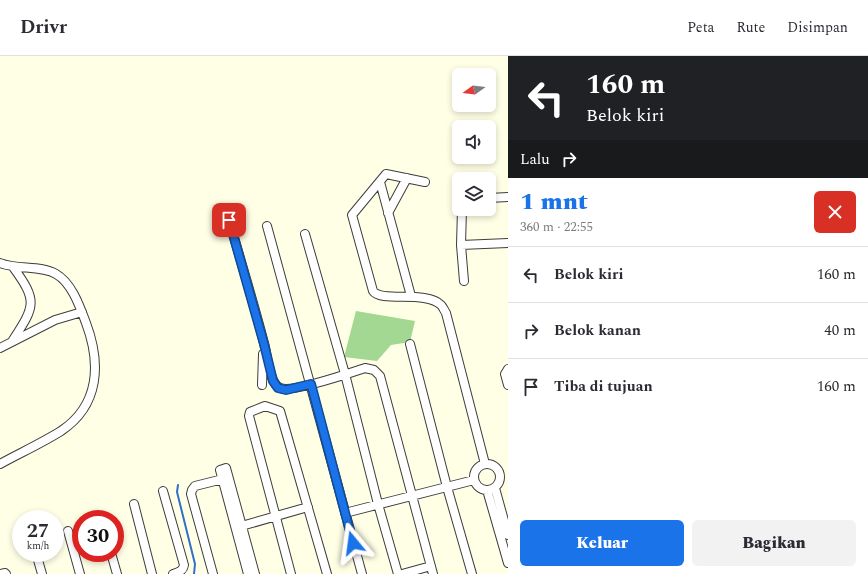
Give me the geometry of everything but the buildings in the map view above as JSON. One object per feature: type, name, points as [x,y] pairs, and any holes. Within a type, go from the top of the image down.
[{"type":"street","points":[[425,182],[386,174],[352,215],[375,294],[381,296],[411,296],[433,300],[441,305],[446,313],[485,464]]},
{"type":"street","points":[[388,213],[407,178]]},
{"type":"street","points":[[380,182],[411,296]]},
{"type":"street","points":[[496,198],[508,197]]},
{"type":"street","points":[[462,216],[461,245],[464,282]]},
{"type":"street","points":[[229,220],[273,381],[278,388],[286,390],[365,368],[374,370],[380,376],[432,570],[402,574]]},
{"type":"street","points":[[267,226],[362,574]]},
{"type":"street","points":[[306,234],[398,574]]},
{"type":"street","points":[[461,245],[508,243]]},
{"type":"street","points":[[0,263],[13,267],[47,271],[56,274],[64,281],[82,312],[92,341],[95,367],[95,382],[86,407],[73,421],[62,431],[0,464]]},
{"type":"street","points":[[12,342],[28,317],[31,308],[29,290],[13,267]]},
{"type":"street","points":[[0,348],[55,320],[82,312]]},
{"type":"street","points":[[262,385],[264,344]]},
{"type":"street","points":[[410,344],[447,487],[472,574]]},
{"type":"street","points":[[508,369],[505,374],[508,386]]},
{"type":"street","points":[[291,574],[249,416],[250,412],[265,406],[280,411],[327,574]]},
{"type":"street","points":[[488,463],[496,466],[504,472],[500,482],[491,489],[479,487],[474,480],[475,472],[480,466],[485,464],[488,463]]},
{"type":"street","points":[[213,574],[191,494],[195,486],[222,478],[255,574]]},
{"type":"street","points":[[345,513],[474,480]]},
{"type":"street","points":[[491,489],[508,535]]},
{"type":"street","points":[[491,489],[508,563]]},
{"type":"street","points":[[163,491],[184,565],[183,569],[173,574]]},
{"type":"street","points":[[134,504],[152,574]]},
{"type":"street","points":[[239,527],[308,507]]},
{"type":"street","points":[[239,527],[248,574]]},
{"type":"street","points":[[68,531],[80,574]]},
{"type":"street","points":[[39,562],[42,574]]},
{"type":"street","points":[[114,562],[117,574]]},
{"type":"street","points":[[0,574],[6,572],[6,574]]},
{"type":"green space","points":[[356,311],[415,321],[410,342],[391,345],[377,361],[344,357]]},
{"type":"waterway","points":[[178,485],[177,492],[195,564],[194,574]]},
{"type":"route","points":[[229,220],[273,381],[278,388],[286,390],[311,384],[353,543]]}]
